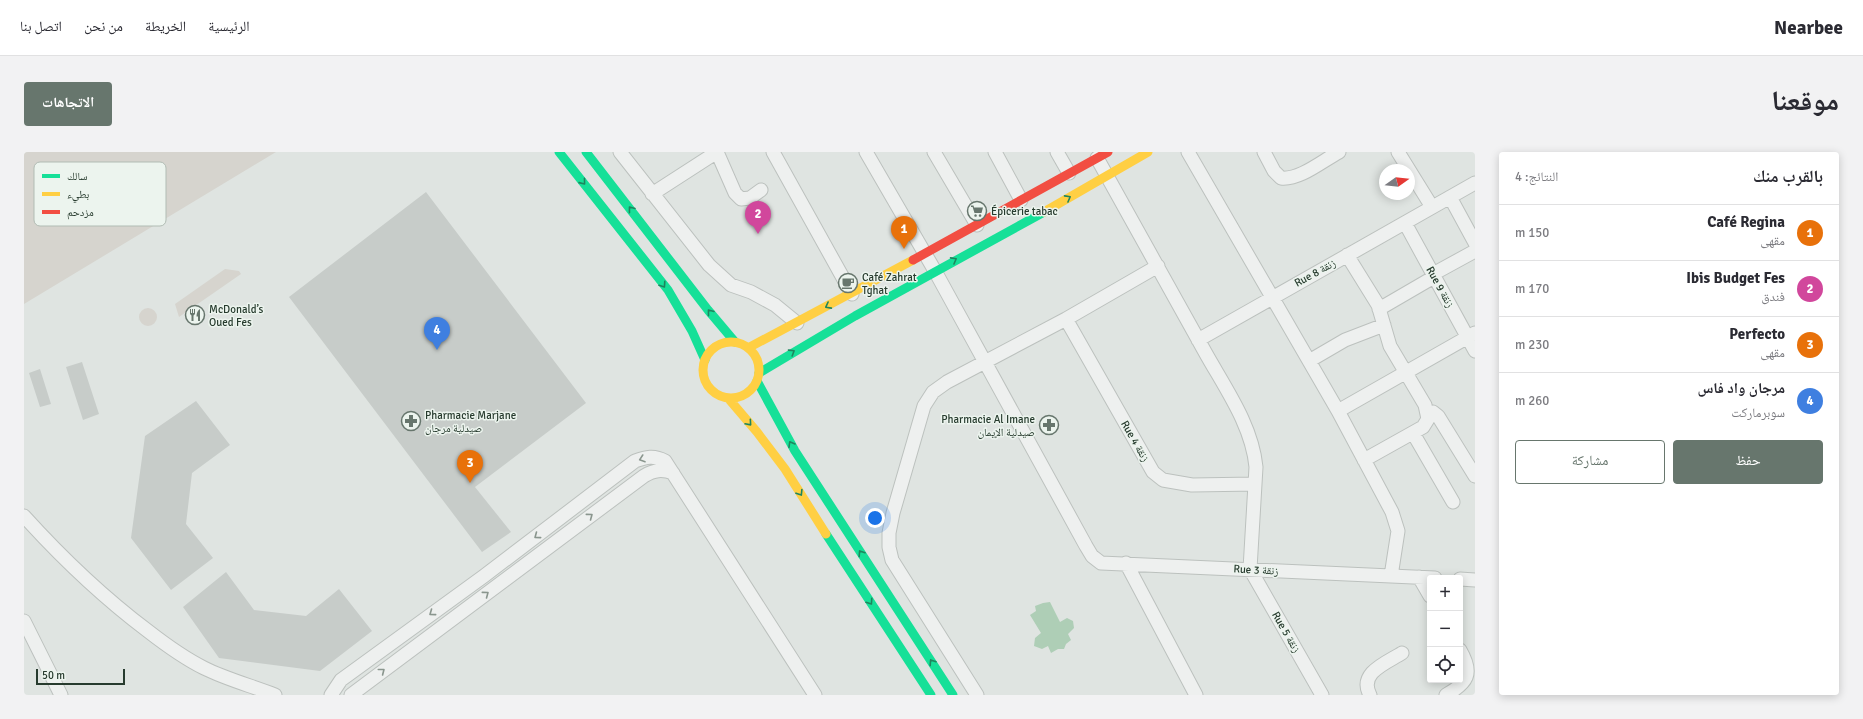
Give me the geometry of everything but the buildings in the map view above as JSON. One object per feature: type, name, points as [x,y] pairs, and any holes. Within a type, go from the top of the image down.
[{"type":"main road","points":[[559,152],[656,274],[685,317],[705,360]]},
{"type":"main road","points":[[586,152],[708,310],[735,342],[748,348],[757,359],[758,377],[795,451],[953,695]]},
{"type":"main road","points":[[735,342],[720,344],[708,354],[705,360],[703,375],[709,388],[721,396],[728,398],[742,396],[753,387],[758,377],[797,349],[935,270],[1107,177],[1148,152]]},
{"type":"main road","points":[[748,348],[852,294],[1102,155]]},
{"type":"main road","points":[[728,398],[762,438],[785,469],[931,695]]},
{"type":"street","points":[[620,152],[652,194],[724,280],[775,305],[797,323]]},
{"type":"street","points":[[652,194],[717,152],[735,193],[741,199],[750,198],[761,190]]},
{"type":"street","points":[[773,152],[852,294]]},
{"type":"street","name":"Rue 3 زنقة","points":[[866,152],[935,270],[1086,546],[1092,556],[1101,563],[1427,578]]},
{"type":"street","points":[[934,152],[977,225]]},
{"type":"street","points":[[995,152],[1022,200]]},
{"type":"street","points":[[1057,152],[1069,173]]},
{"type":"street","points":[[1188,152],[1310,361],[1392,512],[1398,532],[1391,576]]},
{"type":"street","points":[[1264,152],[1274,170],[1281,178],[1287,178],[1299,174],[1339,152]]},
{"type":"street","points":[[1398,152],[1432,207]]},
{"type":"street","points":[[1102,155],[1107,177],[1158,266],[1250,435],[1255,453],[1255,484],[1250,569]]},
{"type":"street","name":"Rue 8 زنقة","points":[[1198,340],[1475,183]]},
{"type":"street","points":[[1450,197],[1475,243]]},
{"type":"street","name":"Rue 9 زنقة","points":[[1405,223],[1433,275],[1471,335],[1475,351]]},
{"type":"street","points":[[1379,309],[1475,251]]},
{"type":"street","points":[[1347,255],[1379,309],[1390,346],[1428,413],[1427,422],[1423,427],[1364,460]]},
{"type":"street","points":[[977,695],[892,560],[888,547],[893,513],[924,406],[933,392],[947,382],[1066,319],[1158,266]]},
{"type":"street","name":"Rue 4 زنقة","points":[[1066,319],[1153,472],[1163,480],[1192,485],[1255,484]]},
{"type":"street","points":[[1310,361],[1346,340],[1384,325]]},
{"type":"street","points":[[1338,411],[1471,335]]},
{"type":"street","points":[[1428,413],[1433,412],[1438,416],[1475,476]]},
{"type":"street","points":[[1413,433],[1453,502]]},
{"type":"street","points":[[331,695],[341,680],[484,576],[635,462],[648,457],[655,457],[665,461],[815,695]]},
{"type":"street","points":[[351,695],[644,476],[654,471],[663,470],[673,473]]},
{"type":"street","points":[[24,516],[61,556],[83,576],[129,617],[175,652],[204,668],[275,695]]},
{"type":"street","points":[[1126,563],[1196,695]]},
{"type":"street","name":"Rue 5 زنقة","points":[[1250,569],[1322,695]]},
{"type":"street","points":[[1419,577],[1427,591]]},
{"type":"street","points":[[1463,579],[1475,580]]},
{"type":"street","points":[[24,621],[61,695]]},
{"type":"street","points":[[1370,695],[1366,685],[1367,678],[1374,670],[1402,653]]},
{"type":"street","points":[[1446,695],[1461,686],[1471,672],[1463,656]]},
{"type":"shaded area","points":[[24,152],[276,152],[166,218],[166,162],[34,162],[34,226],[153,226],[24,304]]},
{"type":"shaded area","points":[[225,269],[239,271],[241,274],[179,317],[175,304]]},
{"type":"shaded area","points":[[148,308],[152,309],[156,313],[156,321],[152,325],[148,326],[144,325],[140,321],[139,317],[140,313],[144,309]]},
{"type":"shaded area","points":[[1050,602],[1060,622],[1067,618],[1073,621],[1074,628],[1068,634],[1071,640],[1066,644],[1064,649],[1058,649],[1051,653],[1048,646],[1042,649],[1034,646],[1035,638],[1041,633],[1030,615],[1036,611],[1035,606]]},
{"type":"traffic: fast","points":[[559,152],[668,290],[692,331],[705,360]]},
{"type":"traffic: fast","points":[[586,152],[708,310],[735,342]]},
{"type":"traffic: fast","points":[[759,373],[855,316],[1044,212]]},
{"type":"traffic: fast","points":[[757,381],[795,451],[953,695]]},
{"type":"traffic: fast","points":[[826,534],[931,695]]},
{"type":"traffic: slow","points":[[1044,212],[1148,152]]},
{"type":"traffic: slow","points":[[748,348],[913,260]]},
{"type":"traffic: slow","points":[[731,342],[742,344],[751,350],[757,359],[759,370],[757,381],[751,390],[742,396],[731,398],[720,396],[711,390],[705,381],[703,370],[705,359],[711,350],[720,344],[731,342]]},
{"type":"traffic: slow","points":[[728,398],[757,432],[785,469],[826,534]]},
{"type":"traffic: jam","points":[[913,260],[1108,152]]},
{"type":"place","name":"Épicerie tabac","points":[[977,211]]},
{"type":"place","name":"Ibis Budget Fes","points":[[758,234]]},
{"type":"place","name":"Café Regina","points":[[904,249]]},
{"type":"place","name":"Café Zahrat Tghat","points":[[848,283]]},
{"type":"place","name":"McDonald’s Oued Fes","points":[[195,315]]},
{"type":"place","name":"مرجان واد فاس","points":[[437,350]]},
{"type":"place","name":"Pharmacie Marjane صيدلية مرجان","points":[[411,421]]},
{"type":"place","name":"Pharmacie Al Imane صيدلية الإيمان","points":[[1049,425]]},
{"type":"place","name":"Perfecto","points":[[470,483]]}]
